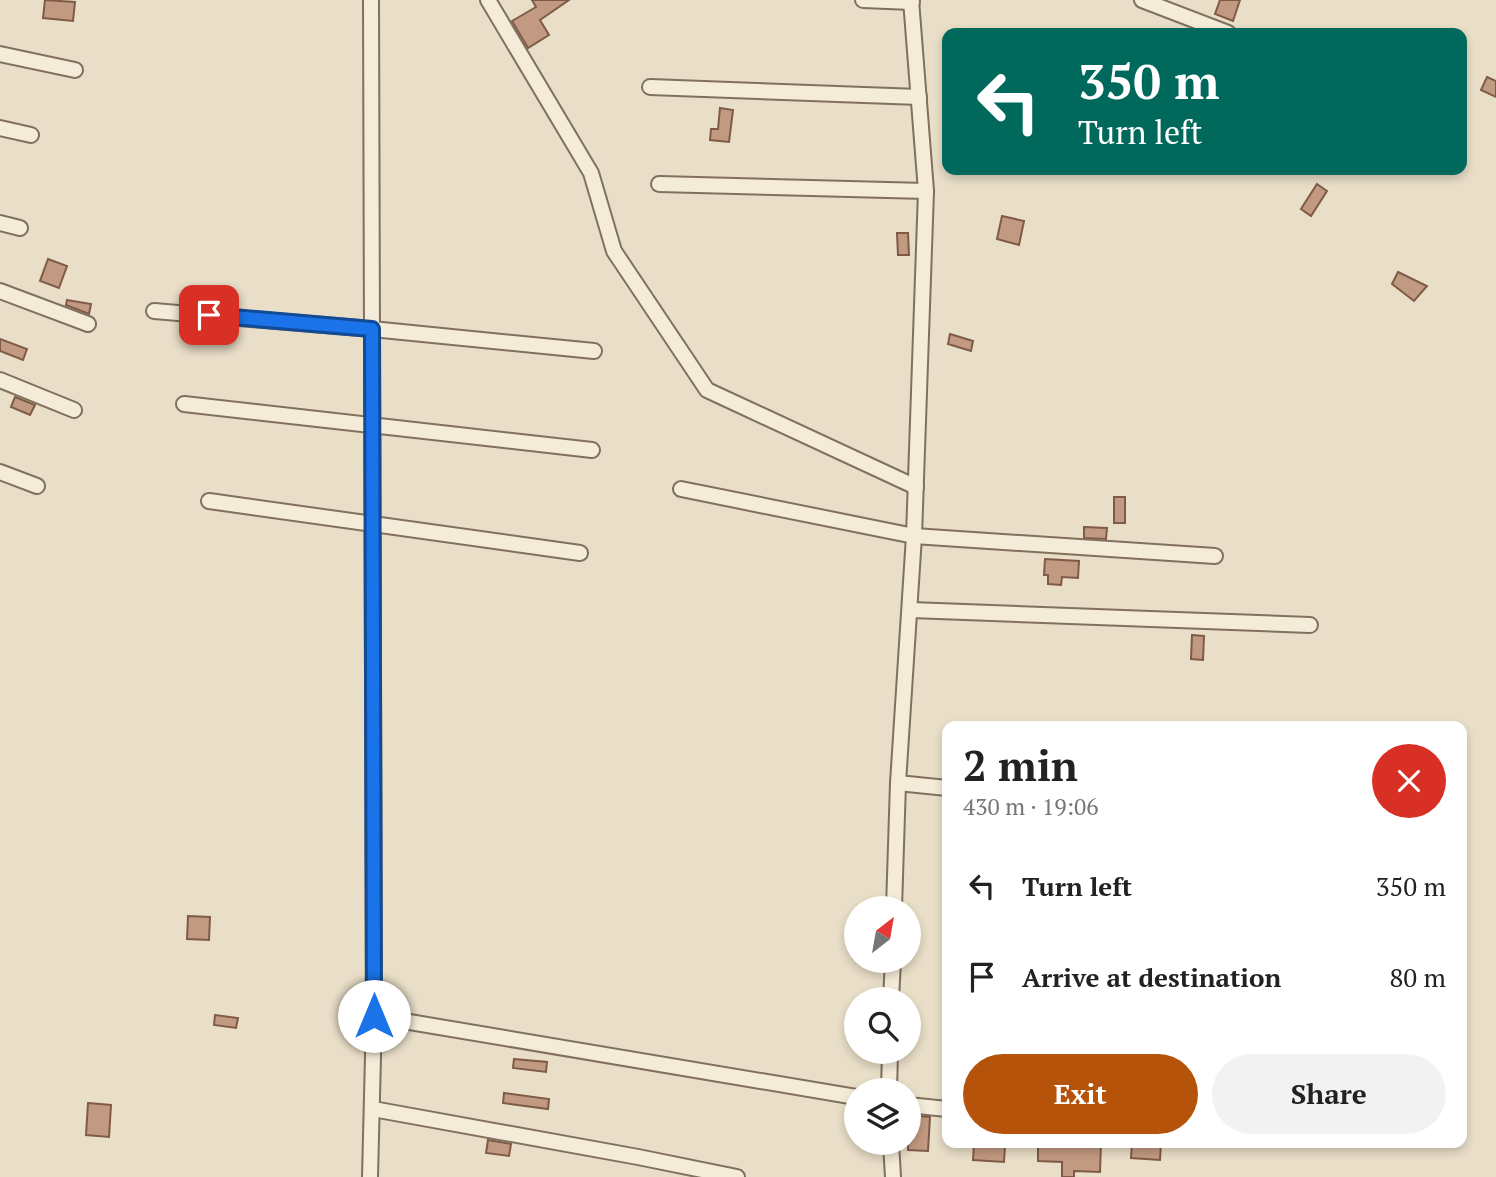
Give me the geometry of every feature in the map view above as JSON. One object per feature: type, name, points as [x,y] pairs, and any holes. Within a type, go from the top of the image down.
[{"type":"street","points":[[370,1177],[374,1016],[371,0]]},
{"type":"street","points":[[488,0],[591,173],[614,251],[707,390],[916,487]]},
{"type":"street","points":[[863,0],[911,1],[926,191],[911,610],[898,783],[894,896]]},
{"type":"street","points":[[1142,0],[1215,28]]},
{"type":"street","points":[[0,54],[75,70]]},
{"type":"street","points":[[650,87],[919,97]]},
{"type":"street","points":[[0,128],[31,135]]},
{"type":"street","points":[[659,184],[926,191]]},
{"type":"street","points":[[0,223],[20,228]]},
{"type":"street","points":[[0,291],[88,324]]},
{"type":"street","points":[[155,311],[594,351]]},
{"type":"street","points":[[0,380],[74,410]]},
{"type":"street","points":[[184,404],[592,450]]},
{"type":"street","points":[[0,472],[37,486]]},
{"type":"street","points":[[681,489],[914,536],[1215,556]]},
{"type":"street","points":[[209,501],[580,553]]},
{"type":"street","points":[[911,610],[1310,625]]},
{"type":"street","points":[[898,783],[942,787]]},
{"type":"street","points":[[374,1016],[844,1095]]},
{"type":"street","points":[[921,1106],[942,1108]]},
{"type":"street","points":[[373,1109],[737,1177]]},
{"type":"street","points":[[892,1155],[893,1177]]},
{"type":"building","points":[[45,0],[75,2],[73,21],[43,18]]},
{"type":"building","points":[[532,0],[569,0],[540,20],[549,35],[528,48],[512,21],[536,7]]},
{"type":"building","points":[[1220,0],[1240,0],[1233,21],[1215,14]]},
{"type":"building","points":[[1487,77],[1496,81],[1496,97],[1481,90]]},
{"type":"building","points":[[720,108],[733,110],[729,142],[710,140],[711,129],[718,129]]},
{"type":"building","points":[[1317,184],[1327,191],[1311,216],[1301,209]]},
{"type":"building","points":[[1002,216],[1024,221],[1019,245],[997,239]]},
{"type":"building","points":[[897,233],[908,233],[909,255],[898,255]]},
{"type":"building","points":[[48,259],[67,266],[59,288],[40,281]]},
{"type":"building","points":[[1398,272],[1427,286],[1414,301],[1392,284]]},
{"type":"building","points":[[67,300],[91,304],[89,314],[66,305]]},
{"type":"building","points":[[950,334],[973,341],[971,351],[948,344]]},
{"type":"building","points":[[0,339],[27,349],[23,360],[0,351]]},
{"type":"building","points":[[15,397],[35,405],[30,415],[11,407]]},
{"type":"building","points":[[1114,497],[1125,497],[1125,523],[1114,523]]},
{"type":"building","points":[[1084,527],[1107,528],[1106,539],[1084,538]]},
{"type":"building","points":[[1045,559],[1079,561],[1078,578],[1062,577],[1061,585],[1048,584],[1048,575],[1044,575]]},
{"type":"building","points":[[1192,635],[1204,636],[1203,660],[1191,659]]},
{"type":"building","points":[[188,916],[210,917],[209,940],[187,939]]},
{"type":"building","points":[[215,1015],[238,1018],[236,1028],[214,1025]]},
{"type":"building","points":[[514,1059],[547,1062],[546,1072],[513,1068]]},
{"type":"building","points":[[504,1093],[549,1099],[548,1109],[503,1103]]},
{"type":"building","points":[[88,1103],[111,1105],[109,1137],[86,1135]]},
{"type":"building","points":[[921,1116],[930,1117],[928,1151],[921,1151]]},
{"type":"building","points":[[488,1140],[511,1144],[509,1156],[486,1153]]},
{"type":"building","points":[[974,1148],[1005,1148],[1004,1162],[973,1160]]},
{"type":"building","points":[[1038,1148],[1101,1148],[1100,1172],[1074,1171],[1074,1177],[1062,1177],[1062,1162],[1038,1161]]},
{"type":"building","points":[[1132,1148],[1161,1148],[1160,1160],[1131,1158]]},
{"type":"route","points":[[209,315],[372,329],[374,1016]]}]
